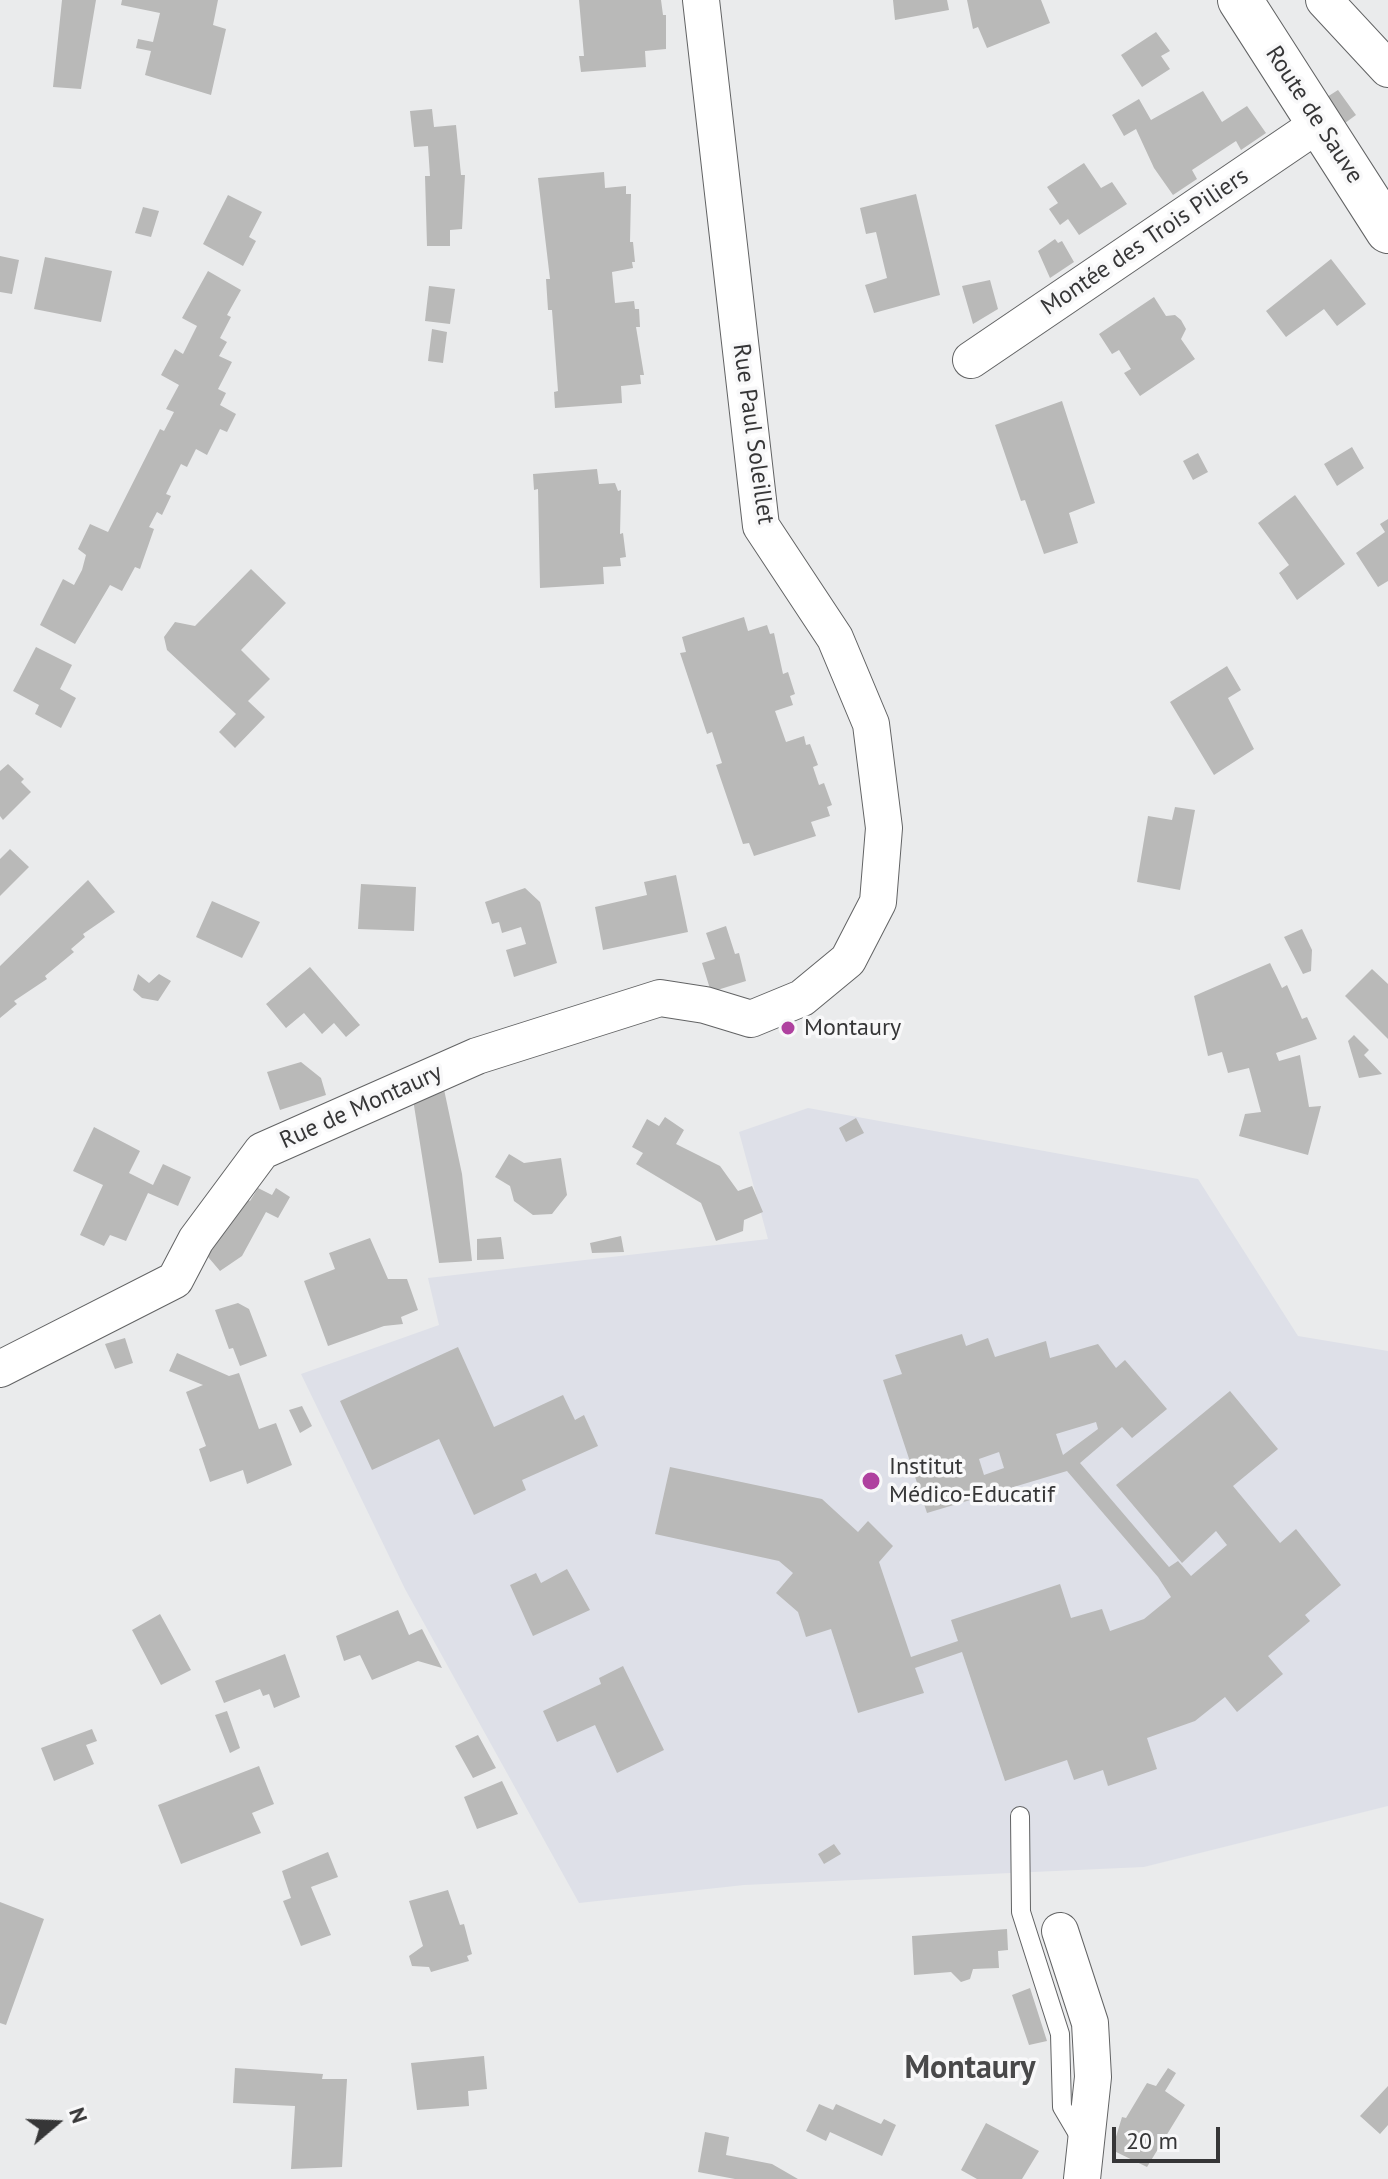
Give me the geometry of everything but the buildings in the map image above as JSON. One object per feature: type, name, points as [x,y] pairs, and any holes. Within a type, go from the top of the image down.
[{"type":"main road","name":"Route de Sauve","points":[[1240,0],[1388,231]]},
{"type":"street","name":"Rue Paul Soleillet","points":[[701,0],[761,526],[835,638],[871,724],[884,828],[878,902],[848,960],[802,998],[751,1019]]},
{"type":"street","points":[[1324,0],[1388,69]]},
{"type":"street","name":"Montée des Trois Piliers","points":[[971,360],[1320,123]]},
{"type":"street","name":"Rue de Montaury","points":[[0,1369],[175,1280],[196,1240],[262,1151],[295,1134],[477,1056],[660,998],[705,1005],[751,1019]]},
{"type":"street","points":[[1060,1931],[1090,2023],[1093,2077],[1085,2165]]},
{"type":"lane","points":[[1020,1816],[1021,1912],[1060,2034],[1062,2107],[1085,2165]]},
{"type":"shaded area","name":"Institut Médico-Educatif","points":[[808,1108],[1198,1179],[1298,1336],[1388,1351],[1388,1806],[1144,1867],[744,1885],[579,1903],[405,1589],[301,1374],[439,1325],[428,1278],[768,1239],[739,1132]]},
{"type":"place","name":"Montaury","points":[[788,1028]]},
{"type":"place","name":"Institut Médico-Educatif","points":[[871,1481]]},
{"type":"district","name":"Montaury","points":[[970,2069]]}]
